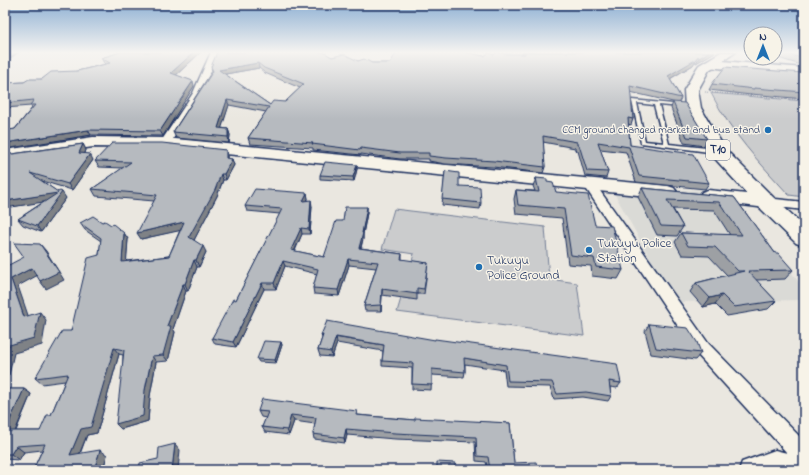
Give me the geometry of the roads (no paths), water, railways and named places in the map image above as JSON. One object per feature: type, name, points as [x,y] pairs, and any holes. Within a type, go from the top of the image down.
[{"type":"highway","name":"T10","points":[[700,74],[691,90],[693,108],[718,152],[766,202],[804,238]]},
{"type":"street","points":[[165,144],[198,93],[206,74]]},
{"type":"street","points":[[5,155],[93,142],[165,144],[804,206]]},
{"type":"street","points":[[589,184],[702,348],[804,456]]},
{"type":"street","points":[[750,470],[775,461],[804,468]]},
{"type":"lane","points":[[693,108],[634,101],[643,142],[718,152]]},
{"type":"lane","points":[[656,103],[667,145]]},
{"type":"place","name":"CCM ground changed market and bus stand","points":[[768,130]]},
{"type":"place","name":"Tukuyu Police Station","points":[[589,250]]},
{"type":"place","name":"Tukuyu Police Ground","points":[[479,267]]}]
